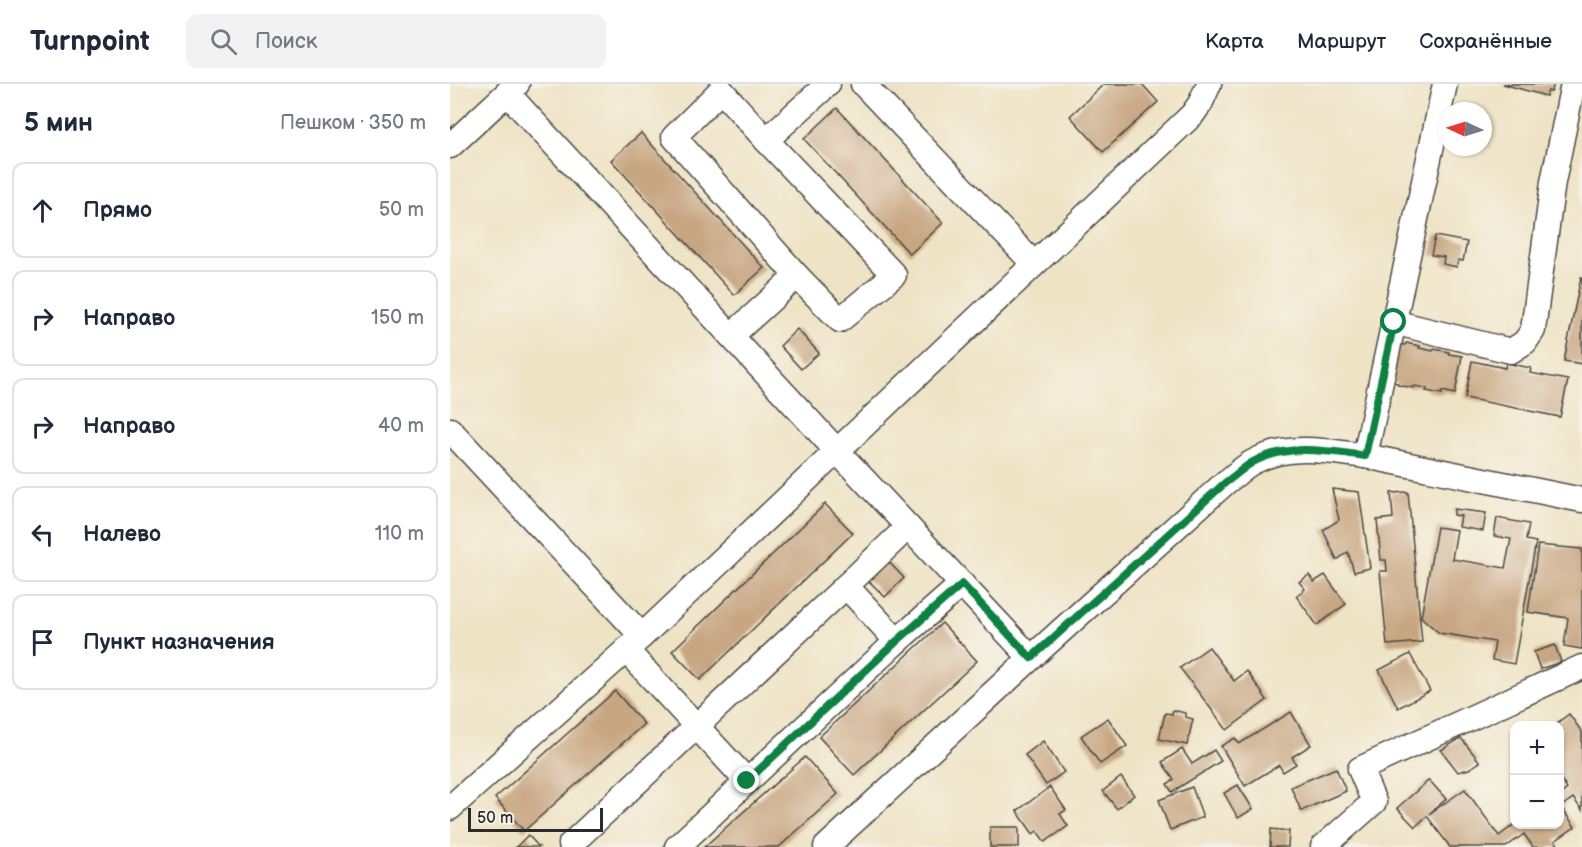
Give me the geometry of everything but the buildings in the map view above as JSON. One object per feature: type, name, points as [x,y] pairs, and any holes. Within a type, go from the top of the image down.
[{"type":"street","points":[[766,140],[828,84]]},
{"type":"street","points":[[863,84],[1034,264]]},
{"type":"street","points":[[450,808],[634,643],[1192,115],[1209,84]]},
{"type":"street","points":[[1365,456],[1445,84]]},
{"type":"street","points":[[1394,322],[1511,351],[1525,342],[1533,330],[1553,182],[1573,84]]},
{"type":"street","points":[[450,146],[512,89],[731,336],[1031,658]]},
{"type":"street","points":[[721,90],[766,140],[894,275],[840,320],[797,276],[674,137],[721,90]]},
{"type":"street","points":[[731,336],[797,276]]},
{"type":"street","points":[[450,430],[634,643],[696,726],[747,781]]},
{"type":"street","points":[[826,847],[1031,658],[1226,482],[1252,462],[1276,453],[1302,449],[1329,451],[1365,456],[1582,500]]},
{"type":"street","points":[[574,847],[571,843],[908,527]]},
{"type":"street","points":[[677,847],[897,641],[962,584]]},
{"type":"street","points":[[846,586],[897,641]]},
{"type":"street","points":[[1323,847],[1374,802],[1360,770],[1582,667]]},
{"type":"route","points":[[747,781],[897,641],[962,584],[1031,658],[1226,482],[1252,462],[1276,453],[1302,449],[1365,456],[1394,322]]}]
